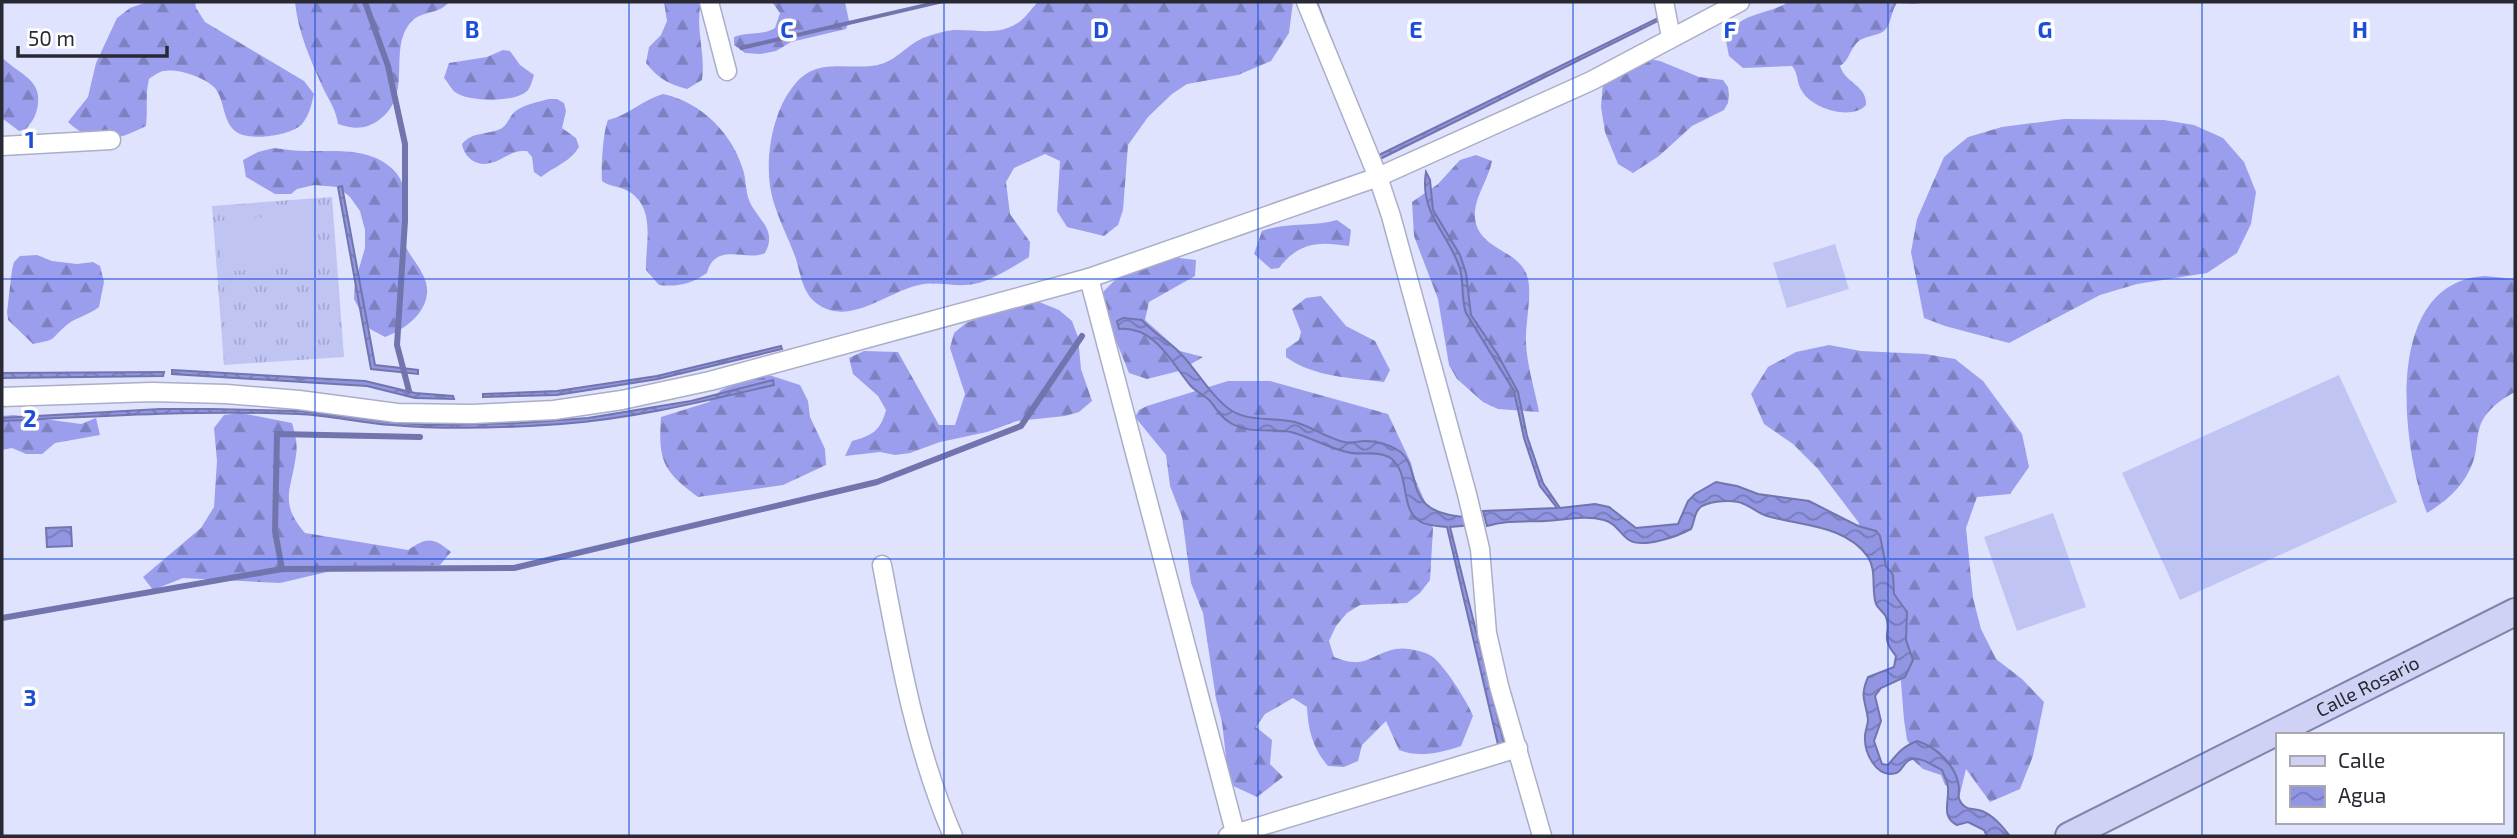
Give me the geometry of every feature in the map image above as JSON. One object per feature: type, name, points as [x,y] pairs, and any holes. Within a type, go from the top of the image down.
[{"type":"main road","name":"Calle Rosario","points":[[2069,836],[2515,612]]},
{"type":"street","points":[[709,2],[727,71]]},
{"type":"street","points":[[1306,2],[1378,177],[1391,216],[1467,494],[1480,549],[1488,633],[1499,686],[1542,836]]},
{"type":"street","points":[[1664,2],[1671,37]]},
{"type":"street","points":[[2,397],[152,392],[299,400],[397,413],[472,414],[554,410],[622,400],[710,381],[1089,278],[1378,177],[1591,81],[1740,2]]},
{"type":"street","points":[[2,146],[111,140]]},
{"type":"street","points":[[1089,278],[1233,836],[1518,748]]},
{"type":"street","points":[[882,565],[898,654],[943,814],[953,836]]},
{"type":"green space","points":[[147,2],[195,2],[205,22],[304,81],[314,94],[309,113],[302,124],[289,132],[269,136],[241,134],[231,126],[218,92],[210,83],[183,72],[169,70],[149,79],[146,126],[106,139],[78,130],[68,122],[88,97],[96,63],[117,18],[130,8]]},
{"type":"green space","points":[[295,2],[449,2],[441,9],[412,21],[401,44],[396,97],[390,109],[379,120],[359,128],[338,124],[306,47]]},
{"type":"green space","points":[[664,2],[701,2],[699,22],[702,80],[687,89],[664,80],[646,63],[649,47],[661,35],[667,21]]},
{"type":"green space","points":[[772,2],[845,2],[849,21],[846,29],[791,42],[776,51],[745,53],[734,45],[734,37],[775,28],[780,13]]},
{"type":"green space","points":[[1038,2],[1293,2],[1289,33],[1271,61],[1238,75],[1187,84],[1148,117],[1128,145],[1123,210],[1118,225],[1104,236],[1067,227],[1057,211],[1060,161],[1045,154],[1014,168],[1006,182],[1010,214],[1030,242],[1029,257],[983,282],[919,285],[869,305],[843,312],[819,305],[809,296],[803,285],[796,259],[775,208],[770,186],[771,140],[780,109],[795,84],[804,75],[823,67],[884,63],[917,41],[938,33],[1008,28],[1022,20]]},
{"type":"green space","points":[[1789,2],[1927,2],[1897,3],[1886,29],[1860,40],[1854,46],[1840,66],[1863,93],[1866,105],[1860,110],[1842,112],[1823,108],[1807,97],[1800,88],[1792,66],[1743,68],[1729,56],[1726,41],[1736,25]]},
{"type":"green space","points":[[503,50],[510,51],[520,65],[534,75],[528,89],[521,95],[491,100],[470,98],[455,92],[444,78],[449,63],[487,57]]},
{"type":"green space","points":[[2,57],[32,82],[38,95],[34,117],[26,129],[19,131],[2,118]]},
{"type":"green space","points":[[1644,58],[1660,61],[1699,77],[1723,80],[1729,95],[1724,110],[1692,126],[1659,156],[1633,173],[1618,164],[1605,132],[1601,107],[1603,82]]},
{"type":"green space","points":[[663,94],[691,104],[724,133],[739,159],[749,200],[765,225],[769,237],[765,253],[724,255],[711,263],[707,273],[701,277],[672,286],[659,285],[646,270],[646,217],[637,198],[625,189],[602,181],[608,120]]},
{"type":"green space","points":[[549,99],[564,103],[566,111],[562,128],[576,138],[579,147],[567,160],[541,177],[534,172],[532,157],[527,151],[516,152],[485,164],[472,160],[465,153],[462,144],[470,137],[498,130],[517,110]]},
{"type":"green space","points":[[2064,119],[2164,120],[2194,125],[2223,138],[2244,162],[2256,192],[2251,224],[2237,253],[2207,273],[2137,284],[2100,295],[2009,343],[1924,318],[1911,252],[1917,219],[1944,157],[1968,137],[2002,127]]},
{"type":"green space","points":[[274,148],[359,153],[380,160],[397,174],[404,191],[405,245],[426,284],[424,304],[412,321],[385,337],[370,329],[354,299],[355,282],[365,248],[365,230],[360,211],[350,197],[338,187],[314,185],[297,189],[291,194],[275,194],[246,177],[243,160]]},
{"type":"green space","points":[[1476,155],[1492,161],[1476,205],[1476,224],[1489,242],[1516,260],[1528,279],[1527,352],[1539,412],[1498,409],[1483,402],[1457,379],[1449,365],[1438,299],[1414,236],[1412,202],[1438,184],[1460,160]]},
{"type":"green space","points":[[332,197],[344,357],[224,365],[212,206]]},
{"type":"green space","points":[[316,213],[320,264],[222,272],[218,221]]},
{"type":"green space","points":[[1337,220],[1351,230],[1349,246],[1310,245],[1294,253],[1279,268],[1271,269],[1254,254],[1262,231],[1280,226]]},
{"type":"green space","points":[[1835,244],[1849,289],[1787,308],[1773,263]]},
{"type":"green space","points":[[37,255],[52,261],[77,264],[93,262],[100,266],[104,282],[99,307],[72,322],[54,338],[33,344],[8,320],[7,312],[14,262],[20,256]]},
{"type":"green space","points":[[1163,256],[1196,260],[1195,276],[1149,302],[1145,320],[1180,351],[1203,357],[1179,371],[1147,379],[1129,373],[1117,343],[1098,316],[1096,299],[1119,276]]},
{"type":"green space","points":[[2485,276],[2515,279],[2515,392],[2498,403],[2484,418],[2473,462],[2460,485],[2427,513],[2411,449],[2407,411],[2408,372],[2414,336],[2429,306],[2452,285]]},
{"type":"green space","points":[[1321,296],[1346,326],[1375,341],[1390,370],[1384,382],[1320,373],[1286,357],[1286,349],[1299,340],[1301,332],[1292,309],[1306,298]]},
{"type":"green space","points":[[1027,297],[1059,310],[1072,321],[1078,337],[1081,369],[1092,401],[1079,412],[1065,416],[1017,421],[910,453],[895,455],[880,452],[845,456],[852,441],[865,437],[878,427],[886,410],[878,396],[853,374],[849,358],[864,351],[898,352],[939,425],[955,425],[965,394],[950,348],[954,333],[966,323],[982,317],[994,305]]},
{"type":"green space","points":[[1829,345],[1861,351],[1925,354],[1955,359],[1983,381],[2022,434],[2029,467],[2010,494],[1977,497],[1966,528],[1973,598],[1981,629],[1996,659],[2022,679],[2044,702],[2033,756],[2020,789],[1990,802],[1966,769],[1959,798],[1958,793],[1945,785],[1941,775],[1923,769],[1913,760],[1915,752],[1907,740],[1904,720],[1896,619],[1859,523],[1818,469],[1793,444],[1764,424],[1751,394],[1768,367],[1796,352]]},
{"type":"green space","points":[[769,375],[800,385],[808,401],[810,417],[825,449],[826,465],[783,485],[698,497],[677,480],[665,464],[661,444],[661,417],[709,402],[721,390],[752,376]]},
{"type":"green space","points":[[2339,375],[2397,502],[2180,600],[2122,473]]},
{"type":"green space","points":[[1228,381],[1270,381],[1388,414],[1411,463],[1429,511],[1433,529],[1430,580],[1420,593],[1407,603],[1360,605],[1347,613],[1336,626],[1329,641],[1334,657],[1345,661],[1360,662],[1400,649],[1420,651],[1433,657],[1456,685],[1473,716],[1461,746],[1430,754],[1399,750],[1386,721],[1362,745],[1358,761],[1344,767],[1328,766],[1312,739],[1307,707],[1293,698],[1265,714],[1256,727],[1272,740],[1270,764],[1283,777],[1257,797],[1229,784],[1222,722],[1203,613],[1191,583],[1182,517],[1170,486],[1166,455],[1135,417],[1139,410],[1147,406]]},
{"type":"green space","points":[[241,413],[292,423],[297,451],[289,504],[305,533],[408,550],[430,540],[451,552],[440,565],[344,568],[280,583],[183,578],[153,590],[143,577],[201,528],[214,507],[217,461],[214,428],[224,415]]},
{"type":"green space","points":[[14,415],[81,424],[96,418],[100,435],[55,443],[42,454],[26,454],[12,448],[2,450],[2,416]]},
{"type":"green space","points":[[2053,513],[2086,607],[2017,631],[1984,537]]},
{"type":"water","points":[[943,2],[741,49],[740,47]]},
{"type":"water","points":[[1314,2],[1317,2],[1377,156],[1660,17],[1660,20],[1378,160],[1370,155]]},
{"type":"water","points":[[1426,172],[1430,180],[1433,210],[1460,255],[1466,273],[1471,315],[1498,355],[1518,392],[1527,436],[1543,483],[1560,508],[1595,504],[1609,507],[1636,528],[1678,524],[1688,501],[1716,482],[1758,494],[1809,501],[1858,526],[1876,531],[1880,536],[1886,566],[1893,575],[1894,594],[1907,612],[1906,640],[1913,660],[1905,677],[1881,688],[1875,696],[1881,721],[1874,741],[1882,764],[1888,765],[1901,751],[1917,741],[1932,748],[1945,758],[1954,772],[1962,804],[1990,816],[2010,836],[1987,836],[1984,830],[1968,822],[1957,825],[1952,822],[1947,814],[1948,786],[1942,770],[1924,761],[1912,759],[1898,772],[1889,774],[1877,768],[1869,756],[1865,742],[1868,720],[1865,684],[1868,677],[1894,667],[1896,656],[1888,644],[1886,617],[1876,604],[1871,562],[1859,546],[1848,538],[1822,528],[1767,516],[1739,502],[1729,501],[1699,508],[1691,529],[1669,538],[1643,543],[1629,540],[1612,524],[1597,519],[1509,522],[1487,526],[1483,511],[1557,508],[1540,486],[1524,438],[1514,391],[1466,313],[1460,269],[1427,200]]},
{"type":"water","points":[[342,186],[375,365],[418,370],[418,374],[371,369],[338,187]]},
{"type":"water","points":[[1123,318],[1142,320],[1182,355],[1212,392],[1232,411],[1247,417],[1295,422],[1344,442],[1373,442],[1393,447],[1405,457],[1422,500],[1447,514],[1471,517],[1472,525],[1450,527],[1505,747],[1499,749],[1447,527],[1421,522],[1414,516],[1396,463],[1384,455],[1347,452],[1291,432],[1252,430],[1236,426],[1190,385],[1169,356],[1152,339],[1143,333],[1119,329],[1117,321]]},
{"type":"water","points":[[781,346],[782,349],[658,379],[557,395],[483,397],[483,394],[557,391],[657,376]]},
{"type":"water","points":[[172,370],[365,381],[415,393],[453,396],[454,399],[415,398],[367,386],[172,374]]},
{"type":"water","points":[[164,372],[163,376],[2,378],[2,373]]},
{"type":"water","points":[[773,380],[774,385],[642,414],[588,422],[519,427],[413,427],[310,415],[261,413],[150,414],[2,421],[2,418],[160,409],[212,409],[301,411],[429,425],[519,423],[588,418],[691,401]]},
{"type":"water","points":[[71,527],[72,546],[47,547],[46,528]]},
{"type":"waterway","points":[[365,2],[388,66],[405,144],[405,221],[397,345],[409,391]]},
{"type":"waterway","points":[[2,618],[282,569],[514,568],[877,482],[1021,426],[1082,336]]},
{"type":"waterway","points":[[282,569],[275,531],[277,434],[420,437]]}]
